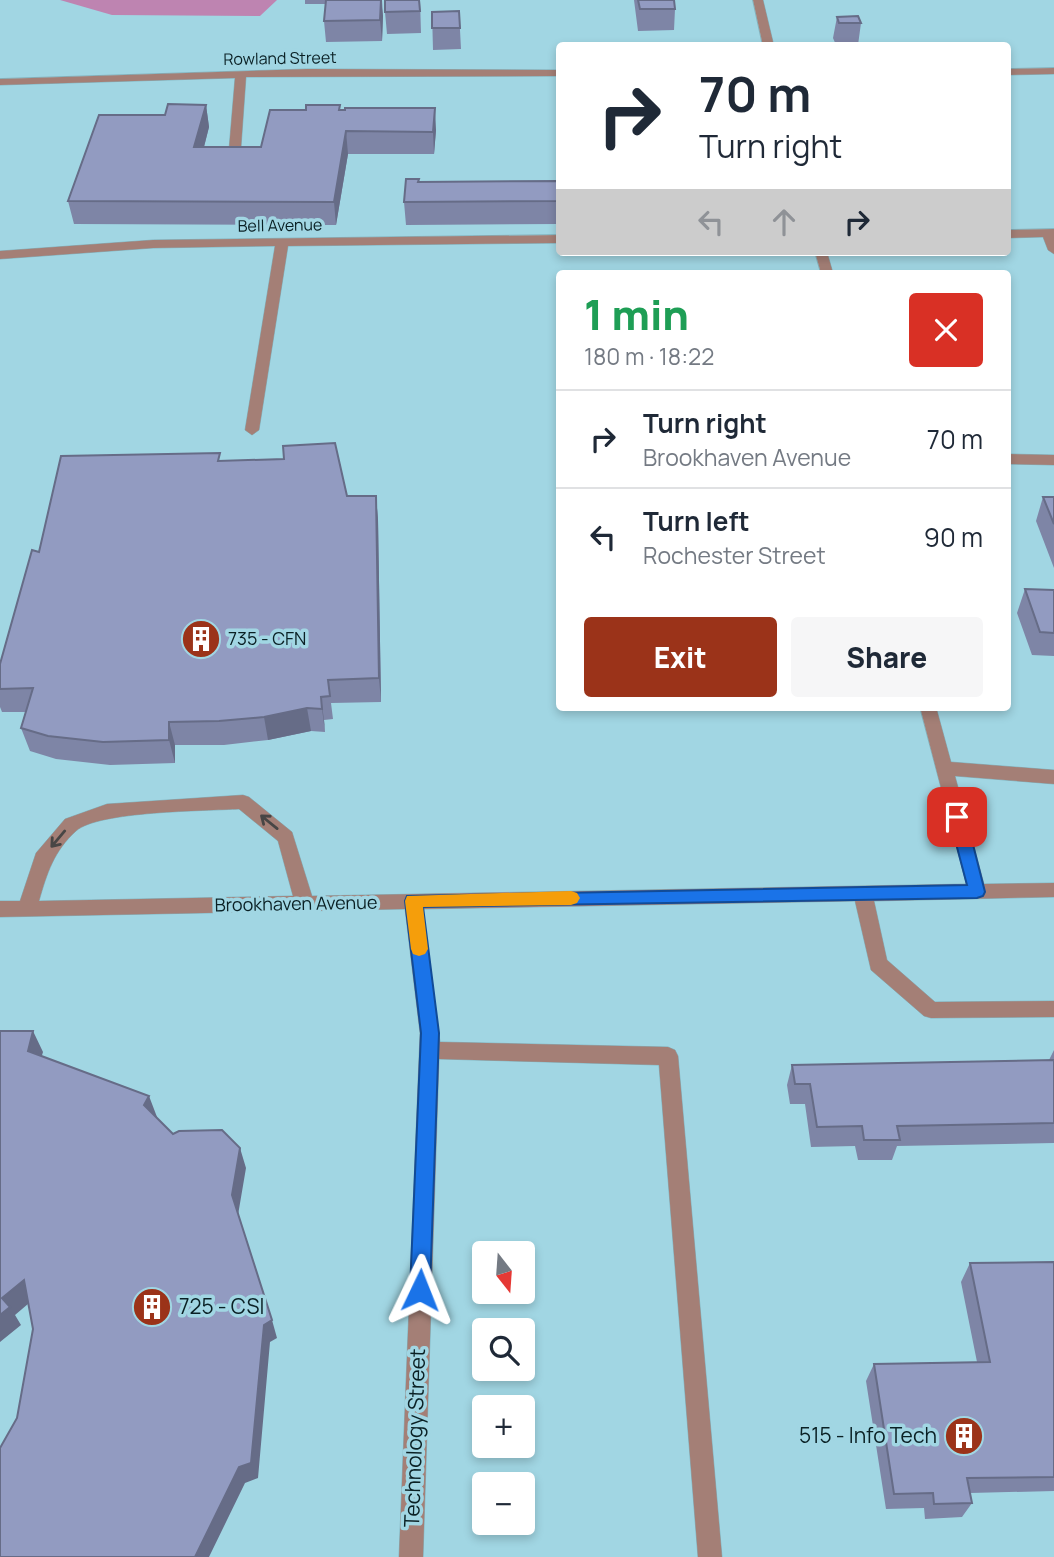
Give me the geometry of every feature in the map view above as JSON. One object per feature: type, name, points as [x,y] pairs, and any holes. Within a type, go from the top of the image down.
[{"type":"street","points":[[758,0],[768,42]]},
{"type":"street","points":[[1011,72],[1054,71]]},
{"type":"street","name":"Rowland Street","points":[[0,82],[241,74],[556,73]]},
{"type":"street","points":[[234,161],[241,74]]},
{"type":"street","points":[[1011,234],[1051,233],[1054,250]]},
{"type":"street","name":"Bell Avenue","points":[[0,255],[153,244],[556,239]]},
{"type":"street","points":[[252,430],[282,242]]},
{"type":"street","points":[[1011,459],[1054,460]]},
{"type":"street","points":[[929,711],[977,892]]},
{"type":"street","points":[[944,768],[1054,777]]},
{"type":"street","points":[[27,909],[42,858],[71,824],[107,811],[243,802],[286,837],[305,904]]},
{"type":"street","name":"Brookhaven Avenue","points":[[0,909],[1054,890]]},
{"type":"street","points":[[863,893],[878,964],[931,1010],[1054,1009]]},
{"type":"street","name":"Technology Street","points":[[411,1557],[430,1033],[413,901]]},
{"type":"street","points":[[429,1049],[668,1055],[710,1557]]},
{"type":"shaded area","points":[[60,0],[277,0],[260,16],[112,15]]},
{"type":"building","points":[[326,0],[381,0],[380,20],[324,21]]},
{"type":"building","points":[[385,0],[419,0],[420,11],[385,12]]},
{"type":"building","points":[[638,0],[674,0],[675,9],[640,9]]},
{"type":"building","points":[[459,11],[460,28],[432,28],[432,12]]},
{"type":"building","points":[[858,16],[861,23],[839,23],[837,17]]},
{"type":"building","points":[[168,104],[206,105],[194,147],[261,147],[270,110],[306,110],[306,105],[340,105],[339,110],[435,108],[433,132],[346,131],[334,202],[68,201],[99,115],[165,115]]},
{"type":"building","points":[[406,179],[419,179],[418,182],[556,181],[556,201],[404,202]]},
{"type":"building","name":"735 - CFN","points":[[335,443],[347,496],[376,496],[379,678],[328,680],[330,696],[321,697],[322,709],[307,708],[264,717],[219,721],[169,722],[169,740],[103,742],[48,736],[21,728],[33,688],[0,689],[0,664],[32,550],[39,552],[61,456],[220,453],[218,461],[284,459],[283,446]]},
{"type":"building","points":[[1043,497],[1054,497],[1054,524]]},
{"type":"building","points":[[1025,589],[1054,590],[1054,633],[1040,632]]},
{"type":"building","name":"725 - CSI","points":[[0,1031],[33,1031],[28,1051],[149,1096],[144,1105],[173,1134],[179,1131],[222,1130],[240,1148],[232,1195],[272,1320],[264,1325],[251,1463],[239,1467],[195,1557],[0,1557],[0,1448],[17,1418],[33,1329],[24,1280],[2,1298],[10,1307],[0,1315]]},
{"type":"building","points":[[1054,1060],[1054,1123],[897,1126],[900,1140],[864,1140],[862,1126],[817,1127],[810,1084],[795,1084],[792,1065]]},
{"type":"building","name":"515 - Info Tech","points":[[1054,1262],[1054,1477],[967,1478],[972,1503],[934,1504],[933,1493],[894,1494],[874,1364],[990,1362],[970,1263]]},
{"type":"slow traffic","points":[[419,949],[413,901],[571,898]]},
{"type":"place","name":"735 - CFN","points":[[201,639]]},
{"type":"place","name":"725 - CSI","points":[[152,1307]]},
{"type":"place","name":"515 - Info Tech","points":[[964,1436]]},
{"type":"route","points":[[420,1290],[430,1033],[413,901],[977,892],[957,817]]}]
